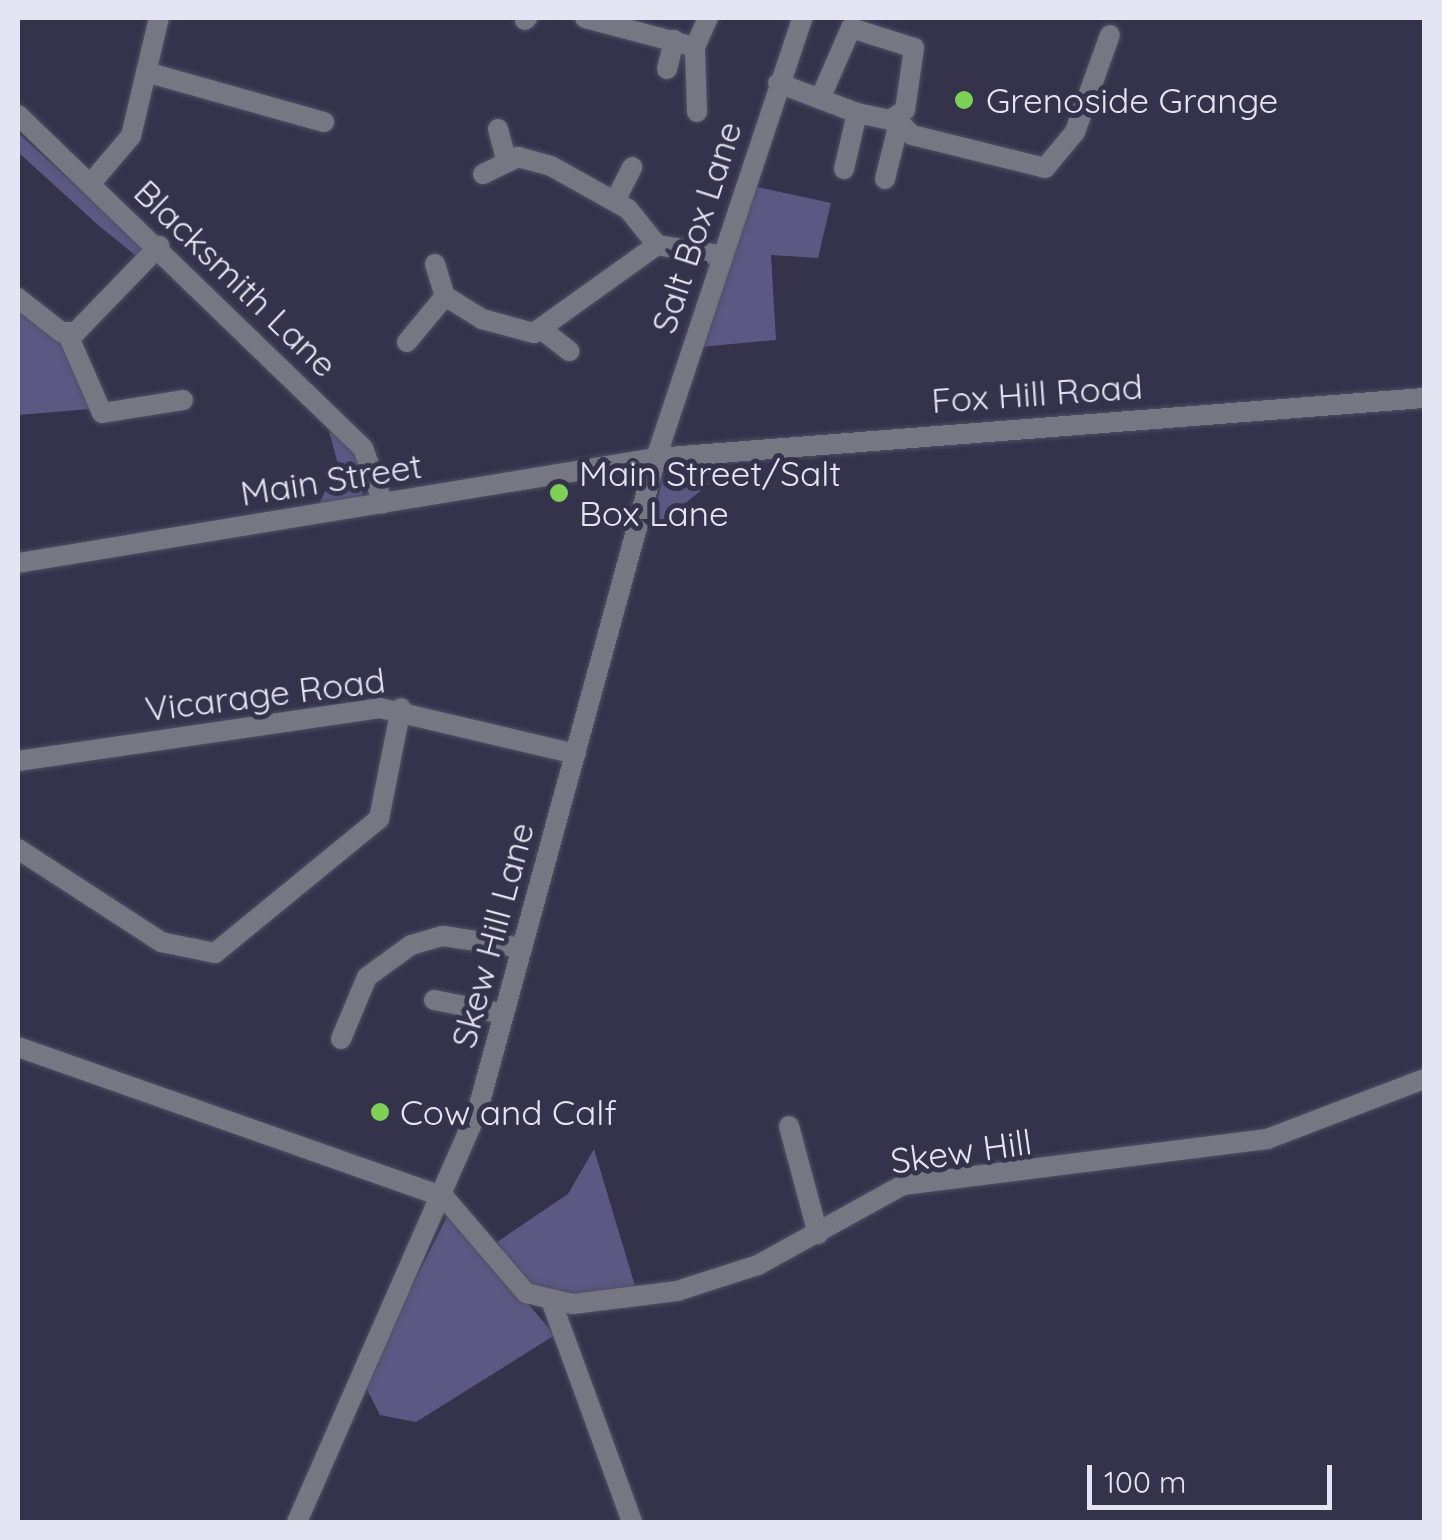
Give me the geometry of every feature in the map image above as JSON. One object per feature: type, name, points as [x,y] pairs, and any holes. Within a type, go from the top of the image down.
[{"type":"street","points":[[92,182],[125,148],[160,18]]},
{"type":"street","points":[[585,18],[611,20],[684,44]]},
{"type":"street","points":[[667,69],[708,18]]},
{"type":"street","name":"Salt Box Lane","points":[[656,458],[720,255],[802,18]]},
{"type":"street","points":[[820,99],[851,28],[894,36],[916,57],[885,179]]},
{"type":"street","points":[[778,83],[857,113],[897,121],[934,142],[1045,168],[1076,132],[1110,35]]},
{"type":"street","points":[[684,44],[697,112]]},
{"type":"street","points":[[146,72],[324,122]]},
{"type":"street","points":[[844,169],[857,113]]},
{"type":"street","name":"Blacksmith Lane","points":[[18,116],[92,182],[362,448],[384,503]]},
{"type":"street","points":[[498,129],[506,159]]},
{"type":"street","points":[[483,174],[506,159],[551,166],[615,202],[656,246],[720,255]]},
{"type":"street","points":[[615,202],[632,166]]},
{"type":"street","points":[[68,334],[158,246]]},
{"type":"street","points":[[546,332],[577,295],[632,270],[656,246]]},
{"type":"street","points":[[435,264],[445,296],[500,326],[546,332],[569,351]]},
{"type":"street","points":[[407,342],[445,296]]},
{"type":"street","points":[[18,298],[68,334],[102,413],[183,400]]},
{"type":"street","name":"Fox Hill Road","points":[[656,458],[1424,398]]},
{"type":"street","name":"Main Street","points":[[18,563],[656,458]]},
{"type":"street","name":"Skew Hill Lane","points":[[297,1522],[444,1197],[504,1014],[656,458]]},
{"type":"street","points":[[18,850],[161,942],[215,953],[378,819],[401,708]]},
{"type":"street","name":"Vicarage Road","points":[[18,761],[401,708],[576,754]]},
{"type":"street","points":[[341,1039],[367,976],[411,944],[443,936],[522,948]]},
{"type":"street","points":[[434,1000],[504,1014]]},
{"type":"street","points":[[18,1046],[444,1197],[526,1293],[552,1303],[632,1522]]},
{"type":"street","name":"Skew Hill","points":[[552,1303],[678,1291],[818,1234],[903,1186],[1266,1139],[1424,1079]]},
{"type":"street","points":[[789,1126],[818,1234]]},
{"type":"shaded area","points":[[18,133],[148,251],[140,259],[98,225],[18,152]]},
{"type":"shaded area","points":[[753,186],[831,203],[818,258],[771,255],[776,340],[700,347]]},
{"type":"shaded area","points":[[18,303],[64,340],[90,409],[18,415]]},
{"type":"shaded area","points":[[327,424],[359,454],[370,481],[360,497],[319,504],[338,464]]},
{"type":"shaded area","points":[[695,466],[720,475],[651,531],[662,479]]},
{"type":"shaded area","points":[[594,1149],[635,1286],[574,1300],[533,1290],[497,1242],[568,1194]]},
{"type":"shaded area","points":[[449,1213],[555,1335],[416,1422],[380,1415],[363,1382]]},
{"type":"place","name":"Grenoside Grange","points":[[964,100]]},
{"type":"place","name":"Main Street/Salt Box Lane","points":[[559,493]]},
{"type":"place","name":"Cow and Calf","points":[[380,1112]]}]
